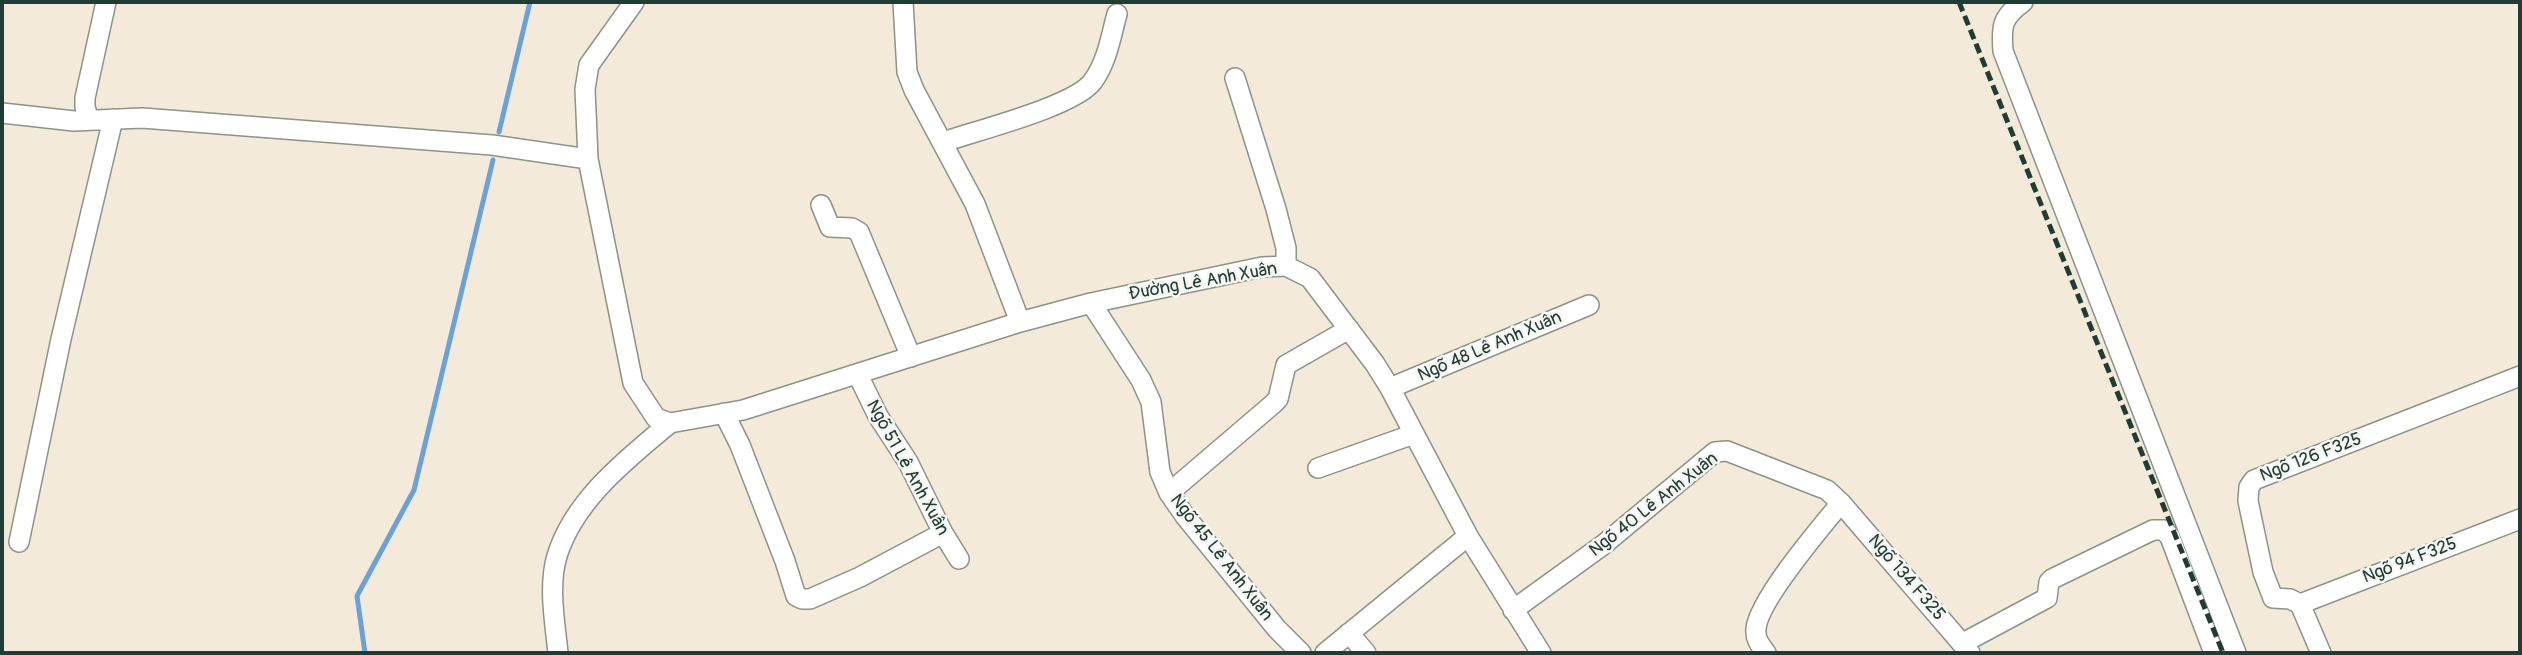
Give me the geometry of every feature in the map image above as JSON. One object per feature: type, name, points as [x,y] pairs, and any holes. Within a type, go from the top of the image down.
[{"type":"street","points":[[89,120],[85,98],[106,2]]},
{"type":"street","points":[[634,2],[589,65],[585,89],[588,159],[634,383],[656,418],[670,423]]},
{"type":"street","points":[[903,2],[907,72],[925,113],[975,204],[1020,322]]},
{"type":"street","points":[[2022,2],[2008,12],[2001,30],[2003,51],[2236,653]]},
{"type":"street","points":[[943,142],[1051,106],[1083,91],[1093,82],[1104,60],[1117,14]]},
{"type":"street","points":[[1235,78],[1276,209],[1286,248],[1286,266]]},
{"type":"street","points":[[2,113],[55,120],[142,118],[492,145],[588,159]]},
{"type":"street","points":[[19,542],[61,339],[113,120]]},
{"type":"street","points":[[821,205],[830,228],[852,228],[859,232],[911,357]]},
{"type":"street","name":"Đường Lê Anh Xuân","points":[[670,423],[743,410],[1020,322],[1091,303],[1262,267],[1286,266],[1310,278],[1390,388],[1468,536],[1541,653]]},
{"type":"street","name":"Ngõ 45 Lê Anh Xuân","points":[[1091,303],[1141,380],[1151,402],[1160,472],[1169,493],[1277,629],[1301,653]]},
{"type":"street","name":"Ngõ 48 Lê Anh Xuân","points":[[1390,388],[1589,305]]},
{"type":"street","points":[[1169,493],[1278,399],[1286,365],[1349,329]]},
{"type":"street","name":"Ngõ 51 Lê Anh Xuân","points":[[858,375],[878,416],[908,462],[958,559]]},
{"type":"street","name":"Ngõ 126 F325","points":[[2300,604],[2290,599],[2273,598],[2263,572],[2248,501],[2249,487],[2254,480],[2520,376]]},
{"type":"street","points":[[724,413],[740,445],[785,561],[793,591],[802,599],[860,577],[943,533]]},
{"type":"street","points":[[558,653],[553,607],[554,570],[556,557],[569,527],[614,470],[670,423]]},
{"type":"street","points":[[1318,468],[1414,434]]},
{"type":"street","name":"Ngõ 40 Lê Anh Xuân","points":[[1513,610],[1603,545],[1715,452],[1727,450],[1827,490],[1841,503]]},
{"type":"street","points":[[1766,653],[1755,633],[1761,612],[1797,556],[1841,503]]},
{"type":"street","name":"Ngõ 134 F325","points":[[1841,503],[1967,648]]},
{"type":"street","name":"Ngõ 94 F325","points":[[2300,604],[2520,519]]},
{"type":"street","points":[[1967,648],[2048,598],[2049,582],[2052,579],[2153,530],[2164,530],[2170,537],[2214,653]]},
{"type":"street","points":[[1325,653],[1468,536]]},
{"type":"street","points":[[2300,604],[2321,653]]},
{"type":"street","points":[[1349,633],[1366,653]]},
{"type":"waterway","points":[[499,132],[530,2]]},
{"type":"waterway","points":[[365,653],[357,596],[414,490],[493,160]]},
{"type":"railway","points":[[1959,2],[2223,653]]}]
